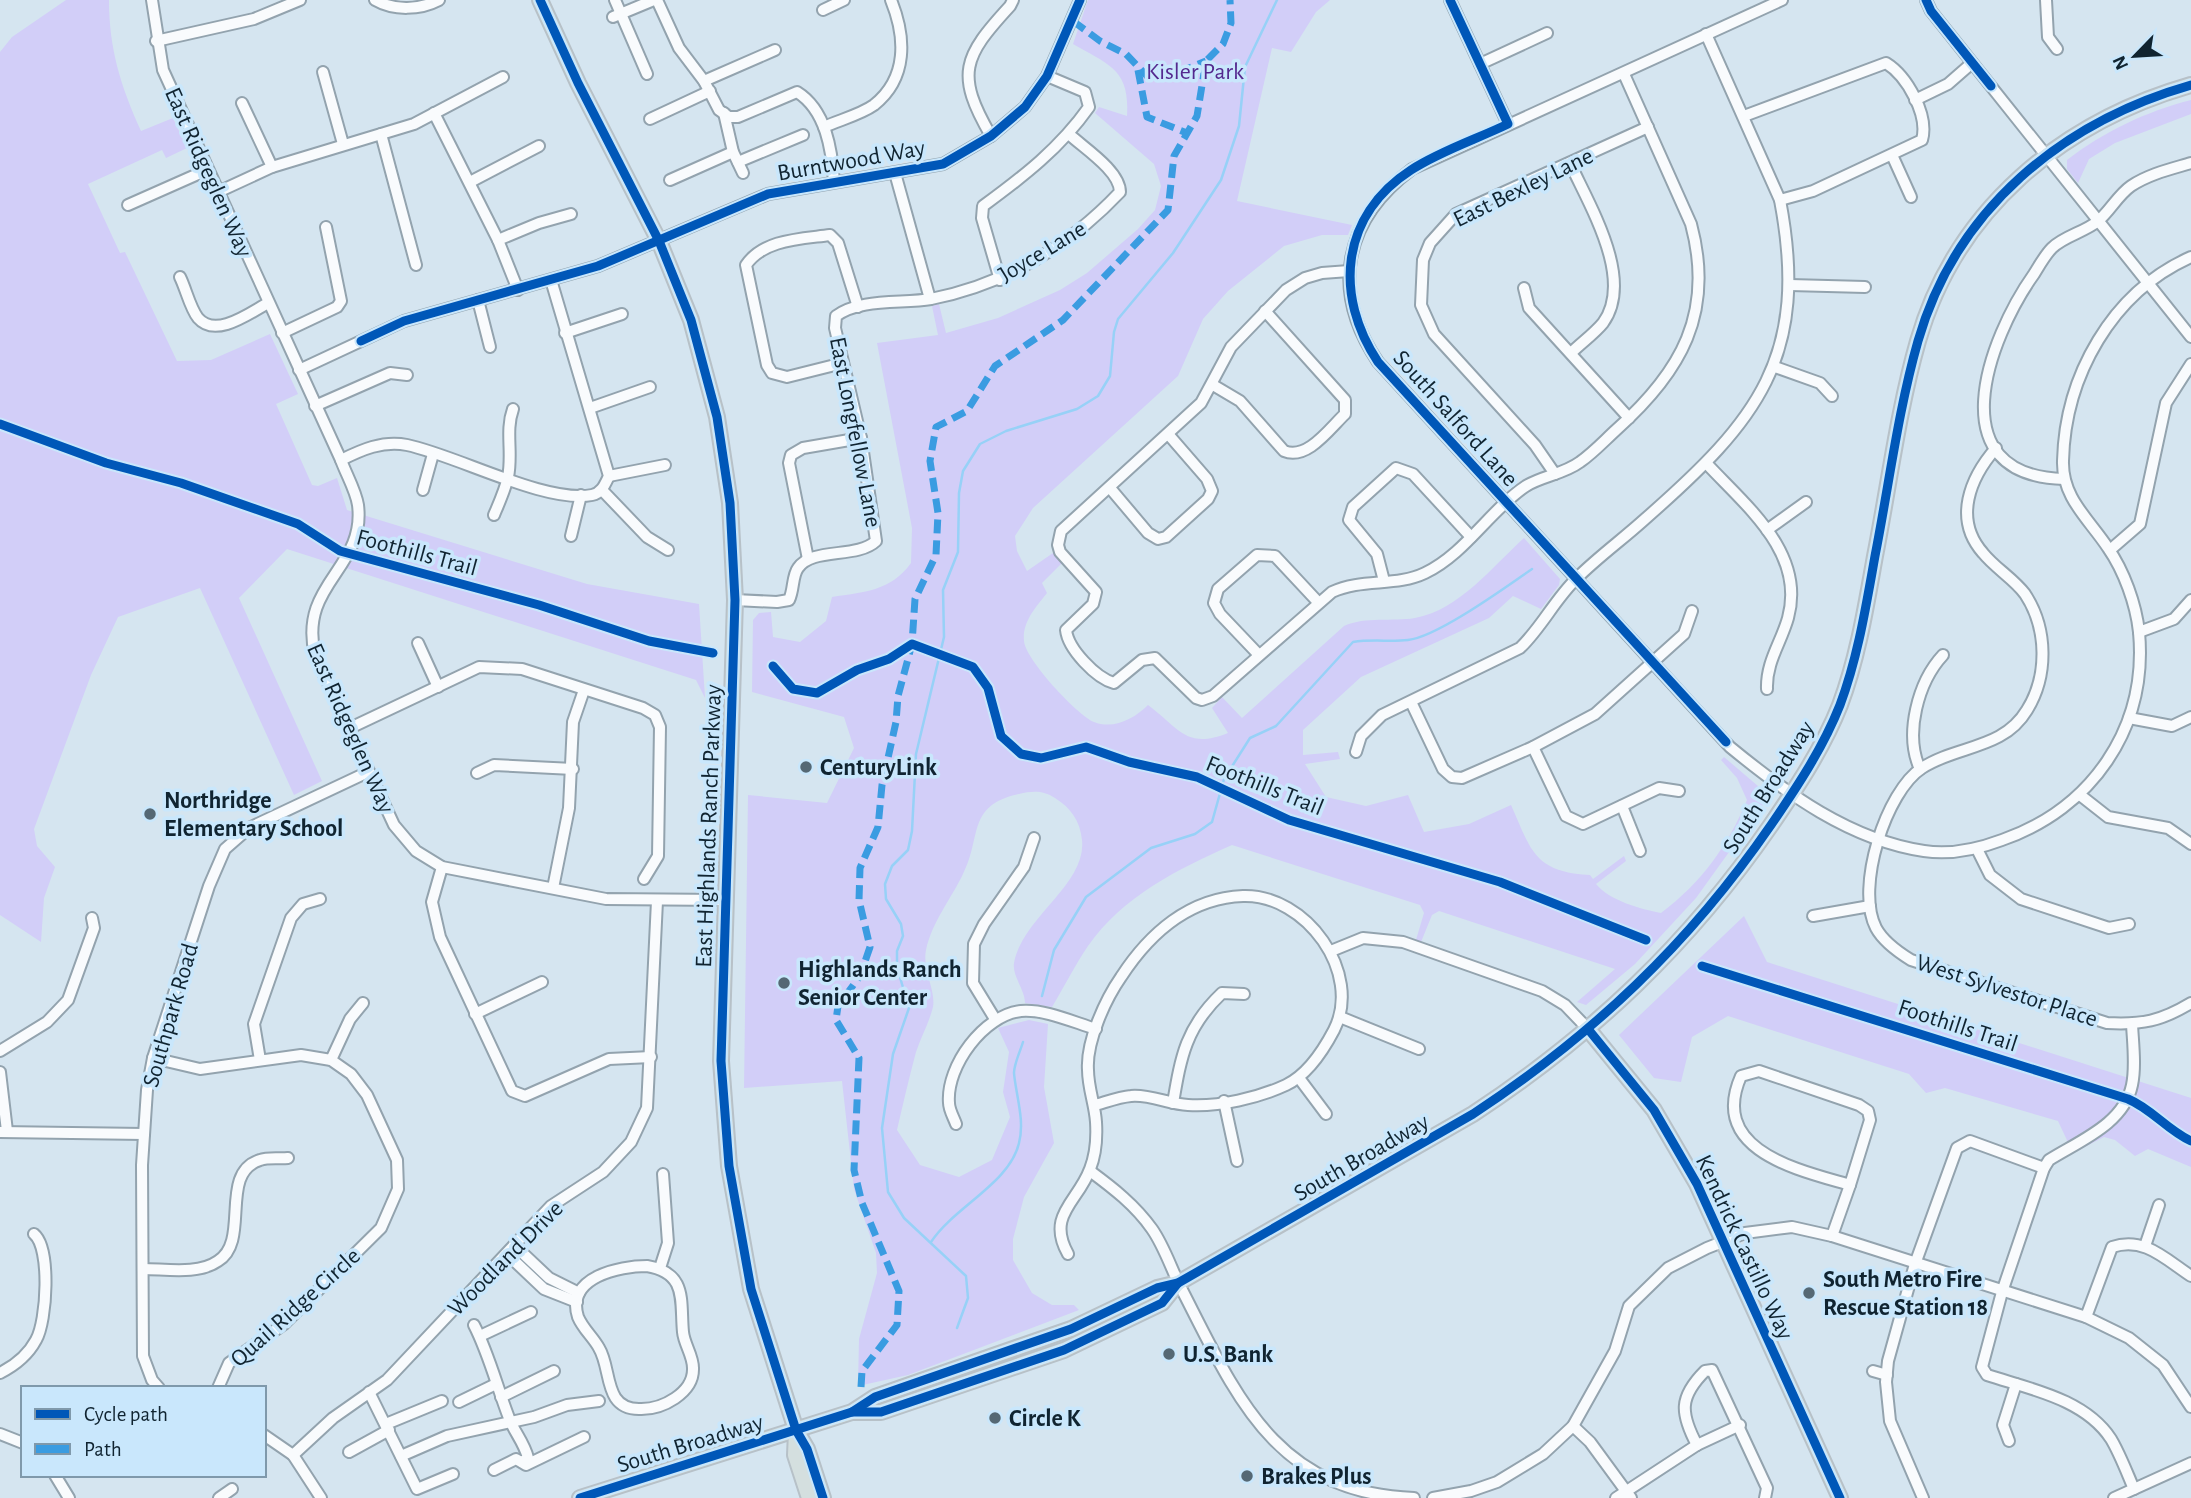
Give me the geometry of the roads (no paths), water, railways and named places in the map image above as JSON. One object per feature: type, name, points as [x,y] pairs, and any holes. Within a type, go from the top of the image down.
[{"type":"main road","name":"East Highlands Ranch Parkway","points":[[540,0],[567,62],[659,241],[691,320],[717,417],[730,503],[735,600],[721,1061],[729,1166],[751,1289],[796,1430]]},
{"type":"main road","name":"South Broadway","points":[[580,1498],[852,1412],[881,1412],[1064,1350],[1162,1303],[1178,1283],[1473,1114],[1523,1081],[1588,1029],[1677,946],[1750,856],[1793,794],[1827,733],[1852,665],[1905,395],[1928,314],[1952,264],[1971,234],[2005,192],[2045,154],[2107,116],[2191,85]]},
{"type":"main road","name":"Kendrick Castillo Way","points":[[1588,1029],[1669,1133],[1697,1184],[1840,1498]]},
{"type":"main road","points":[[796,1430],[795,1455],[809,1498]]},
{"type":"main road","points":[[796,1430],[807,1449],[823,1498]]},
{"type":"street","name":"East Ridgeglen Way","points":[[152,0],[156,41],[163,70],[341,460],[358,505],[356,533],[349,553],[317,600],[310,634],[315,655],[400,835],[428,861],[442,867],[606,899],[724,900]]},
{"type":"street","points":[[156,41],[254,19],[300,0]]},
{"type":"street","points":[[375,0],[398,8],[428,6],[439,0]]},
{"type":"street","points":[[615,0],[617,15],[648,74]]},
{"type":"street","points":[[617,15],[655,0],[679,48],[724,113],[738,162]]},
{"type":"street","points":[[823,10],[844,0]]},
{"type":"street","points":[[824,127],[890,96],[899,70],[903,46],[891,0]]},
{"type":"street","points":[[991,136],[974,106],[968,73],[978,41],[1013,0]]},
{"type":"street","name":"Burntwood Way","points":[[299,370],[404,321],[598,267],[768,194],[943,164],[991,136],[1025,107],[1047,76],[1080,0]]},
{"type":"street","points":[[1450,0],[1508,124]]},
{"type":"street","name":"South Salford Lane","points":[[1782,0],[1412,169],[1392,184],[1363,220],[1353,245],[1349,271],[1350,305],[1356,324],[1371,352],[1730,747],[1766,777],[1830,817],[1880,840],[1926,852],[1977,849],[2025,832],[2056,814],[2080,795],[2107,763],[2129,718],[2136,693],[2139,632],[2129,591],[2110,550],[2070,498],[2064,479]]},
{"type":"street","points":[[1926,0],[1972,63],[2191,337]]},
{"type":"street","points":[[2046,0],[2048,37],[2057,48]]},
{"type":"street","points":[[1480,64],[1547,33]]},
{"type":"street","points":[[1356,752],[1361,736],[1382,715],[1520,648],[1535,633],[1555,602],[1576,578],[1707,464],[1762,394],[1774,367],[1790,285],[1780,200],[1706,34]]},
{"type":"street","points":[[650,119],[775,50]]},
{"type":"street","points":[[1744,116],[1886,63],[1899,71],[1915,100],[1926,127],[1922,140],[1813,191],[1780,200]]},
{"type":"street","points":[[1915,100],[1948,83],[1972,63]]},
{"type":"street","points":[[323,72],[343,144]]},
{"type":"street","points":[[1349,271],[1322,273],[1305,278],[1265,311],[1231,347],[1201,403],[1061,531],[1058,545],[1060,552],[1096,592],[1093,604],[1066,630],[1067,640],[1102,679],[1114,683],[1142,660],[1155,658],[1196,698],[1202,700],[1213,696],[1317,601],[1348,584],[1408,580],[1426,573],[1471,537],[1526,486],[1578,464],[1629,418],[1670,375],[1694,321],[1700,291],[1698,250],[1691,224],[1624,74]]},
{"type":"street","points":[[1000,280],[982,218],[983,206],[1030,172],[1069,135],[1089,107],[1089,97],[1085,92],[1047,76]]},
{"type":"street","points":[[218,192],[272,167],[414,124],[503,77]]},
{"type":"street","points":[[724,113],[738,117],[797,92],[811,100],[824,127],[832,154],[834,182]]},
{"type":"street","points":[[242,103],[272,167]]},
{"type":"street","points":[[434,113],[498,240],[517,290]]},
{"type":"street","name":"East Bexley Lane","points":[[1555,474],[1535,445],[1434,334],[1421,306],[1423,260],[1430,243],[1456,214],[1648,127]]},
{"type":"street","points":[[381,134],[416,265]]},
{"type":"street","points":[[670,180],[738,162],[803,135]]},
{"type":"street","name":"Joyce Lane","points":[[836,316],[858,307],[930,299],[1000,280],[1063,245],[1120,192],[1120,184],[1114,176],[1069,135]]},
{"type":"street","points":[[470,182],[539,146]]},
{"type":"street","points":[[1892,155],[1911,197]]},
{"type":"street","points":[[1570,163],[1609,250],[1614,280],[1604,322],[1570,353]]},
{"type":"street","points":[[2191,163],[2161,172],[2130,187],[2098,221],[2053,247],[2021,292],[1987,368],[1983,396],[1984,424],[1996,448],[2008,463],[2024,473],[2044,479],[2064,479],[2068,426],[2086,360],[2111,317],[2147,283],[2191,257]]},
{"type":"street","points":[[128,205],[207,170]]},
{"type":"street","points":[[895,173],[930,299]]},
{"type":"street","points":[[498,240],[539,223],[571,214]]},
{"type":"street","points":[[282,334],[337,307],[341,301],[326,228]]},
{"type":"street","points":[[844,363],[787,377],[772,373],[767,365],[746,265],[753,254],[785,241],[830,235],[838,243],[858,307]]},
{"type":"street","points":[[180,277],[198,318],[208,325],[222,326],[268,303]]},
{"type":"street","points":[[341,460],[365,448],[406,444],[558,494],[594,495],[603,489],[609,476],[551,280]]},
{"type":"street","points":[[1790,285],[1865,287]]},
{"type":"street","points":[[1524,288],[1529,307],[1629,418]]},
{"type":"street","points":[[478,300],[490,346]]},
{"type":"street","points":[[1213,385],[1240,401],[1284,451],[1292,454],[1305,450],[1345,414],[1345,400],[1265,311]]},
{"type":"street","points":[[565,333],[622,314]]},
{"type":"street","name":"East Longfellow Lane","points":[[808,559],[868,548],[876,541],[861,438],[835,328],[836,316]]},
{"type":"street","points":[[2110,550],[2140,524],[2166,403],[2191,364]]},
{"type":"street","points":[[1774,367],[1820,383],[1832,396]]},
{"type":"street","points":[[315,406],[390,373],[407,375]]},
{"type":"street","points":[[590,408],[650,387]]},
{"type":"street","points":[[494,515],[508,478],[511,448],[507,425],[513,409]]},
{"type":"street","points":[[1110,488],[1148,533],[1157,539],[1166,537],[1200,507],[1212,491],[1208,479],[1168,435]]},
{"type":"street","points":[[735,600],[789,600],[795,589],[797,568],[808,559],[789,463],[791,455],[803,448],[861,438]]},
{"type":"street","name":"West Sylvestor Place","points":[[1996,448],[1972,481],[1967,501],[1968,519],[1982,552],[2025,594],[2034,613],[2044,649],[2040,681],[2026,712],[2003,735],[1982,747],[1920,769],[1897,793],[1871,869],[1870,906],[1876,928],[1894,949],[1911,960],[2107,1023],[2132,1024],[2165,1019],[2191,1003]]},
{"type":"street","points":[[423,490],[433,454]]},
{"type":"street","points":[[1707,464],[1767,530],[1786,557],[1792,594],[1788,618],[1767,671],[1767,689]]},
{"type":"street","points":[[609,476],[665,465]]},
{"type":"street","points":[[1384,581],[1377,554],[1349,520],[1353,507],[1396,468],[1413,474],[1471,537]]},
{"type":"street","points":[[603,489],[647,537],[668,550]]},
{"type":"street","points":[[571,536],[581,495]]},
{"type":"street","points":[[1767,530],[1806,502]]},
{"type":"street","points":[[1259,654],[1220,614],[1214,603],[1218,589],[1258,555],[1275,556],[1317,601]]},
{"type":"street","points":[[2139,632],[2174,620],[2191,600]]},
{"type":"street","points":[[1411,702],[1443,769],[1452,777],[1462,778],[1533,747],[1595,714],[1684,634],[1692,611]]},
{"type":"street","points":[[418,643],[438,687]]},
{"type":"street","points":[[1920,769],[1913,755],[1913,726],[1930,668],[1943,654]]},
{"type":"street","points":[[350,729],[479,667],[522,669],[643,708],[655,715],[660,727],[658,856],[644,879]]},
{"type":"street","points":[[553,888],[573,769],[573,722],[584,690]]},
{"type":"street","points":[[2129,718],[2172,726],[2191,717]]},
{"type":"street","points":[[1533,747],[1566,816],[1572,821],[1583,824],[1660,789],[1679,791]]},
{"type":"street","points":[[477,773],[494,765],[573,769]]},
{"type":"street","name":"Southpark Road","points":[[157,1386],[152,1380],[143,1356],[144,1134],[153,1058],[209,886],[225,849],[249,828],[368,772]]},
{"type":"street","points":[[2080,795],[2108,817],[2168,828],[2191,844]]},
{"type":"street","points":[[1622,806],[1640,851]]},
{"type":"street","points":[[995,1019],[972,983],[974,944],[984,924],[1024,867],[1034,838]]},
{"type":"street","points":[[1977,849],[1990,875],[2021,899],[2109,928],[2129,924]]},
{"type":"street","points":[[442,867],[434,889],[434,916],[475,1014],[507,1083],[517,1096],[525,1096],[609,1059],[651,1057]]},
{"type":"street","points":[[1068,1254],[1060,1240],[1061,1219],[1090,1171],[1097,1142],[1095,1105],[1087,1069],[1096,1029],[1108,997],[1139,950],[1171,920],[1207,902],[1245,896],[1276,903],[1310,923],[1331,951],[1339,978],[1340,1017],[1321,1052],[1298,1078],[1257,1095],[1224,1101],[1189,1105],[1132,1096],[1095,1105]]},
{"type":"street","points":[[260,1060],[254,1024],[291,918],[303,904],[320,899]]},
{"type":"street","name":"Woodland Drive","points":[[293,1455],[333,1418],[387,1380],[551,1206],[603,1172],[631,1142],[647,1108],[657,901]]},
{"type":"street","points":[[1813,916],[1870,906]]},
{"type":"street","points":[[0,1051],[47,1021],[68,1000],[94,928],[92,918]]},
{"type":"street","points":[[1331,951],[1363,938],[1403,942],[1542,991],[1565,1005],[1588,1029]]},
{"type":"street","points":[[475,1014],[542,982]]},
{"type":"street","points":[[1173,1103],[1184,1046],[1203,1011],[1223,993],[1244,994]]},
{"type":"street","points":[[153,1058],[200,1069],[302,1055],[331,1060],[350,1019],[363,1003]]},
{"type":"street","points":[[956,1124],[949,1103],[955,1074],[971,1043],[995,1019],[1019,1011],[1034,1011],[1096,1029]]},
{"type":"street","points":[[1340,1017],[1419,1049]]},
{"type":"street","points":[[2132,1024],[2133,1082],[2125,1103],[2106,1126],[2049,1160],[2002,1292],[1982,1367],[1987,1376],[2076,1406],[2096,1420],[2110,1439],[2134,1489]]},
{"type":"street","name":"Quail Ridge Circle","points":[[219,1386],[229,1363],[284,1324],[382,1228],[398,1189],[397,1160],[367,1095],[351,1074],[331,1060]]},
{"type":"street","points":[[1832,1236],[1850,1185],[1870,1120],[1868,1111],[1859,1105],[1759,1071],[1741,1076],[1734,1092],[1736,1115],[1742,1131],[1755,1148],[1779,1164],[1850,1185]]},
{"type":"street","points":[[0,1072],[3,1131],[144,1134]]},
{"type":"street","points":[[1298,1078],[1326,1114]]},
{"type":"street","points":[[1224,1101],[1237,1161]]},
{"type":"street","points":[[1923,1498],[1889,1421],[1886,1375],[1916,1264],[1956,1148],[1970,1141],[1980,1143],[2045,1168]]},
{"type":"street","points":[[143,1269],[197,1269],[220,1261],[232,1242],[242,1176],[260,1160],[288,1158]]},
{"type":"street","points":[[1090,1171],[1115,1189],[1146,1220],[1241,1402],[1262,1431],[1291,1457],[1322,1478],[1357,1490],[1414,1498]]},
{"type":"street","points":[[660,1268],[668,1243],[663,1174]]},
{"type":"street","points":[[2145,1246],[2159,1205]]},
{"type":"street","points":[[1433,1498],[1471,1491],[1509,1476],[1543,1454],[1573,1426],[1615,1351],[1629,1306],[1668,1268],[1722,1241],[1745,1233],[1792,1227],[1832,1236],[2086,1317],[2129,1338],[2163,1365],[2191,1407]]},
{"type":"street","points":[[0,1373],[26,1354],[37,1339],[45,1314],[44,1249],[40,1239],[34,1234]]},
{"type":"street","points":[[2086,1317],[2112,1247],[2127,1241],[2145,1246],[2191,1276]]},
{"type":"street","points":[[510,1250],[544,1289],[578,1298]]},
{"type":"street","points":[[620,1267],[660,1268],[672,1276],[681,1292],[683,1336],[693,1367],[691,1381],[676,1399],[639,1409],[618,1400],[608,1385],[600,1348],[579,1317],[578,1298],[587,1283],[620,1267]]},
{"type":"street","points":[[480,1336],[531,1312]]},
{"type":"street","points":[[474,1325],[510,1422],[524,1442],[528,1458],[521,1462]]},
{"type":"street","points":[[1696,1445],[1683,1412],[1691,1386],[1705,1371],[1712,1370],[1740,1425],[1767,1488],[1765,1498]]},
{"type":"street","points":[[501,1397],[554,1371]]},
{"type":"street","points":[[1873,1371],[1886,1375]]},
{"type":"street","points":[[459,1402],[496,1384]]},
{"type":"street","points":[[2010,1441],[2003,1425],[2016,1384]]},
{"type":"street","points":[[369,1392],[417,1489],[453,1475]]},
{"type":"street","points":[[349,1452],[387,1427],[442,1401]]},
{"type":"street","points":[[401,1456],[447,1436],[510,1422],[567,1405],[599,1401]]},
{"type":"street","points":[[1573,1426],[1590,1443],[1624,1495],[1696,1445],[1740,1425]]},
{"type":"street","points":[[0,1434],[21,1442]]},
{"type":"street","points":[[266,1436],[293,1455],[321,1498]]},
{"type":"street","points":[[494,1470],[584,1437]]},
{"type":"street","points":[[2114,1498],[2191,1463]]},
{"type":"street","points":[[56,1477],[69,1498]]},
{"type":"street","points":[[219,1498],[232,1489]]},
{"type":"waterway","points":[[957,1328],[968,1298],[966,1276],[904,1218],[888,1192],[882,1128],[893,1054],[909,1008],[897,967],[897,951],[903,936],[901,924],[886,899],[885,884],[892,866],[908,850],[912,831],[916,754],[944,637],[943,590],[958,552],[959,493],[963,471],[980,444],[1006,431],[1077,409],[1098,396],[1110,376],[1114,332],[1118,319],[1173,253],[1221,180],[1239,126],[1245,67],[1277,0]]},
{"type":"waterway","points":[[1042,996],[1054,950],[1086,897],[1151,848],[1195,834],[1212,822],[1224,779],[1250,738],[1276,726],[1353,642],[1401,641],[1421,637],[1471,610],[1532,569]]},
{"type":"waterway","points":[[931,1242],[953,1217],[993,1183],[1014,1157],[1021,1134],[1014,1069],[1023,1042]]},
{"type":"place","name":"CenturyLink","points":[[806,767]]},
{"type":"place","name":"Northridge Elementary School","points":[[150,814]]},
{"type":"place","name":"Highlands Ranch Senior Center","points":[[784,983]]},
{"type":"place","name":"South Metro Fire Rescue Station 18","points":[[1809,1293]]},
{"type":"place","name":"U.S. Bank","points":[[1169,1354]]},
{"type":"place","name":"Circle K","points":[[995,1418]]},
{"type":"place","name":"Brakes Plus","points":[[1247,1476]]},
{"type":"park label","name":"Kisler Park","points":[[1195,71]]}]
